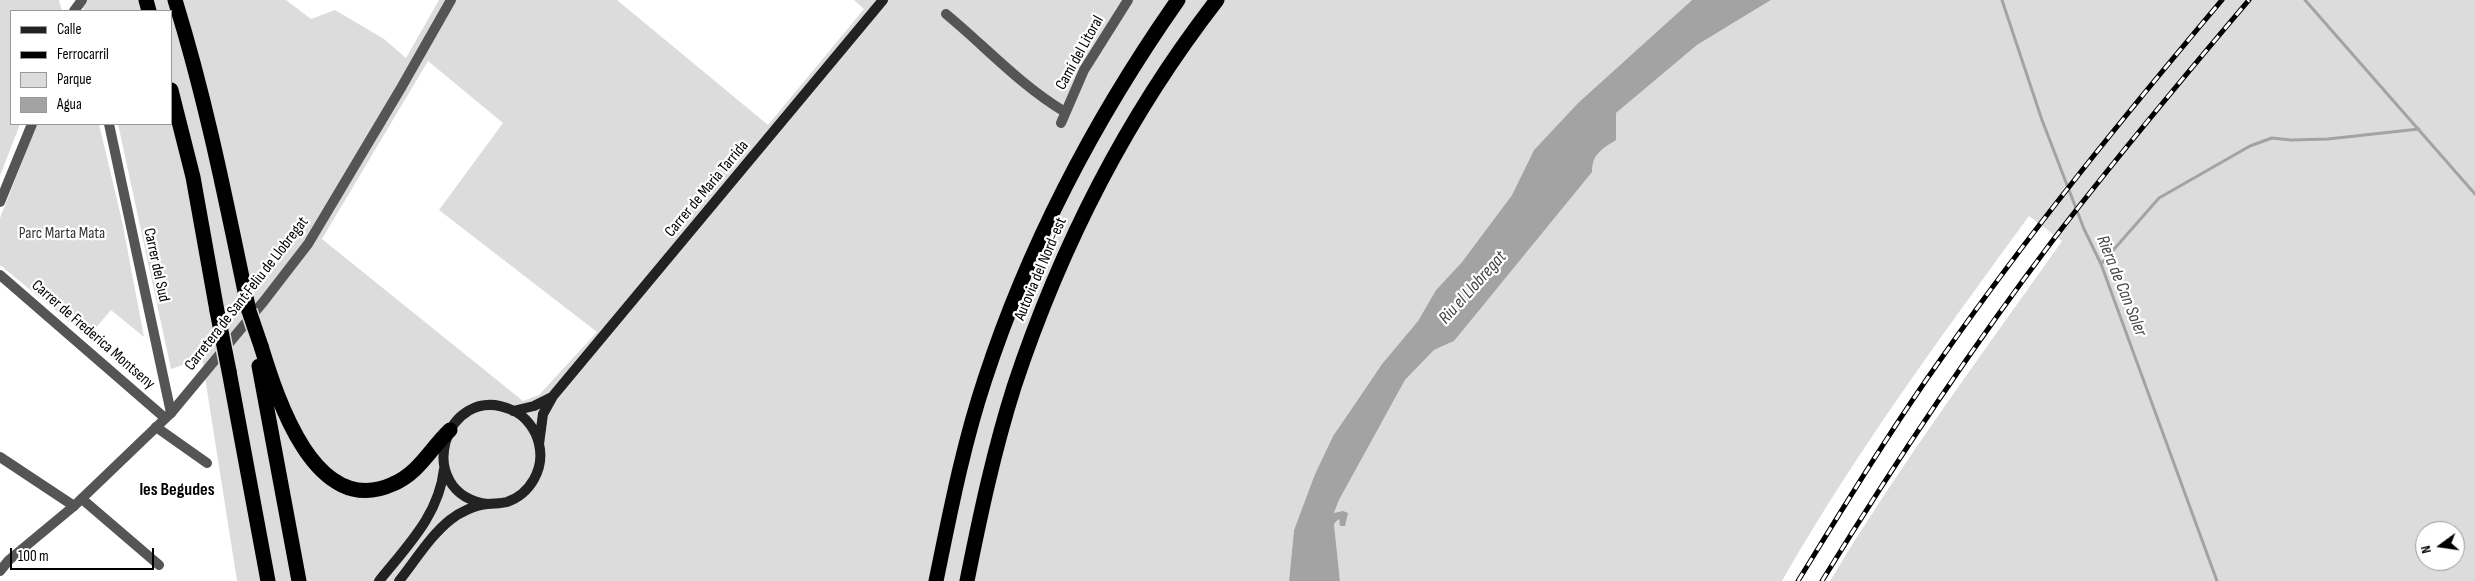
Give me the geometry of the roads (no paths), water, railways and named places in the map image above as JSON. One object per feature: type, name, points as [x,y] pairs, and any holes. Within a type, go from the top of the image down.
[{"type":"highway","points":[[175,0],[206,106],[258,346],[299,581]]},
{"type":"highway","name":"Autovia del Nord-est","points":[[936,581],[973,417],[1027,264],[1063,188],[1091,135],[1144,49],[1178,0]]},
{"type":"highway","name":"Autovia del Nord-est","points":[[967,581],[991,468],[1014,387],[1034,329],[1068,248],[1110,163],[1141,110],[1217,0]]},
{"type":"highway","points":[[172,94],[193,177],[268,581]]},
{"type":"highway","points":[[258,346],[276,395],[300,444],[321,469],[344,485],[371,490],[393,484],[414,471],[450,430]]},
{"type":"main road","name":"Carrer de Maria Tarrida","points":[[553,396],[883,0]]},
{"type":"main road","points":[[513,411],[534,406],[553,396]]},
{"type":"main road","points":[[398,581],[436,534],[451,519],[464,512],[488,504],[508,501],[529,487],[540,464],[539,444],[543,414],[553,396]]},
{"type":"main road","points":[[379,581],[429,517],[441,490],[445,468],[444,445],[450,430],[462,416],[478,408],[495,406],[513,411],[530,424],[539,444]]},
{"type":"main road","points":[[445,468],[451,482],[461,493],[474,500],[488,504]]},
{"type":"street","points":[[74,8],[82,0]]},
{"type":"street","name":"Carretera de Sant Feliu de Llobregat","points":[[0,572],[5,562],[78,503],[168,416],[208,370],[308,244],[402,88],[451,0]]},
{"type":"street","name":"Camí del Litoral","points":[[1061,123],[1084,70],[1128,0]]},
{"type":"street","points":[[946,14],[989,54],[1047,101],[1065,112]]},
{"type":"street","points":[[0,202],[32,125]]},
{"type":"street","name":"Carrer del Sud","points":[[109,125],[168,416]]},
{"type":"street","name":"Carrer de Frederica Montseny","points":[[0,275],[168,416]]},
{"type":"street","points":[[156,427],[207,463]]},
{"type":"street","points":[[0,457],[78,503],[159,565]]},
{"type":"water","name":"Riu el Llobregat","points":[[1692,0],[1771,0],[1697,45],[1616,113],[1616,140],[1602,149],[1596,156],[1592,172],[1454,341],[1434,350],[1405,380],[1339,500],[1334,513],[1343,511],[1348,513],[1345,526],[1340,526],[1339,519],[1334,524],[1340,581],[1289,581],[1294,530],[1315,474],[1333,436],[1382,364],[1418,321],[1436,290],[1462,262],[1512,195],[1534,150],[1578,103]]},
{"type":"waterway","name":"Riera de Can Soler","points":[[2002,0],[2042,120],[2084,229],[2101,264],[2217,581]]},
{"type":"waterway","points":[[2305,0],[2475,194]]},
{"type":"waterway","points":[[2101,264],[2159,198],[2250,146],[2272,138],[2291,140],[2328,139],[2419,129]]},
{"type":"railway","points":[[1798,581],[1887,439],[1976,310],[2078,175],[2222,0]]},
{"type":"railway","points":[[1822,581],[1933,408],[2022,281],[2125,149],[2249,0]]},
{"type":"district","name":"les Begudes","points":[[177,490]]},
{"type":"park label","name":"Parc Marta Mata","points":[[62,234]]}]
